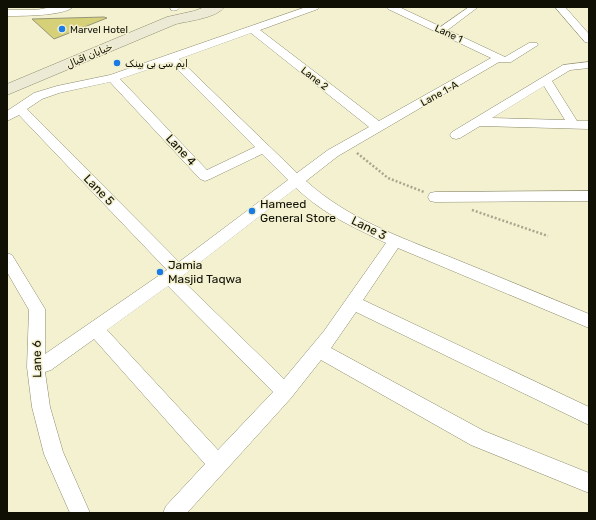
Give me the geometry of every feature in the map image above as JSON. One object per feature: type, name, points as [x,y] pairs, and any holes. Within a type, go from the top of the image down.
[{"type":"main road","points":[[7,77],[175,11],[203,7]]},
{"type":"main road","name":"خیابان اقبال","points":[[7,90],[175,11],[198,15],[217,7]]},
{"type":"street","points":[[7,13],[36,13],[68,7]]},
{"type":"street","points":[[7,116],[38,96],[57,90],[113,78],[315,7]]},
{"type":"street","name":"Lane 1","points":[[392,7],[503,59]]},
{"type":"street","points":[[442,30],[474,7]]},
{"type":"street","points":[[560,7],[589,40]]},
{"type":"street","points":[[576,24],[589,24]]},
{"type":"street","name":"Lane 2","points":[[252,29],[378,127]]},
{"type":"street","name":"Lane 1-A","points":[[36,367],[45,364],[174,274],[333,153],[445,90],[533,45]]},
{"type":"street","name":"Lane 3","points":[[172,57],[296,180],[316,198],[339,214],[395,241],[589,321]]},
{"type":"street","points":[[456,135],[547,81],[567,67],[589,65]]},
{"type":"street","name":"Lane 4","points":[[113,78],[205,176],[264,148]]},
{"type":"street","points":[[547,81],[574,125]]},
{"type":"street","name":"Lane 5","points":[[20,108],[285,392]]},
{"type":"street","points":[[477,122],[589,125]]},
{"type":"street","points":[[435,196],[589,196]]},
{"type":"street","points":[[173,513],[285,392],[353,303],[395,241]]},
{"type":"street","name":"Lane 6","points":[[7,259],[37,309],[36,367],[40,407],[54,454],[80,513]]},
{"type":"street","points":[[353,303],[589,416]]},
{"type":"street","points":[[96,329],[218,464]]},
{"type":"street","points":[[318,350],[478,438],[589,483]]},
{"type":"building","name":"Marvel Hotel","points":[[107,18],[54,39],[32,19]]},
{"type":"place","name":"Marvel Hotel","points":[[62,29]]},
{"type":"place","name":"ایم سی بی بینک","points":[[117,63]]},
{"type":"place","name":"Hameed General Store","points":[[252,211]]},
{"type":"place","name":"Jamia Masjid Taqwa","points":[[160,272]]}]
